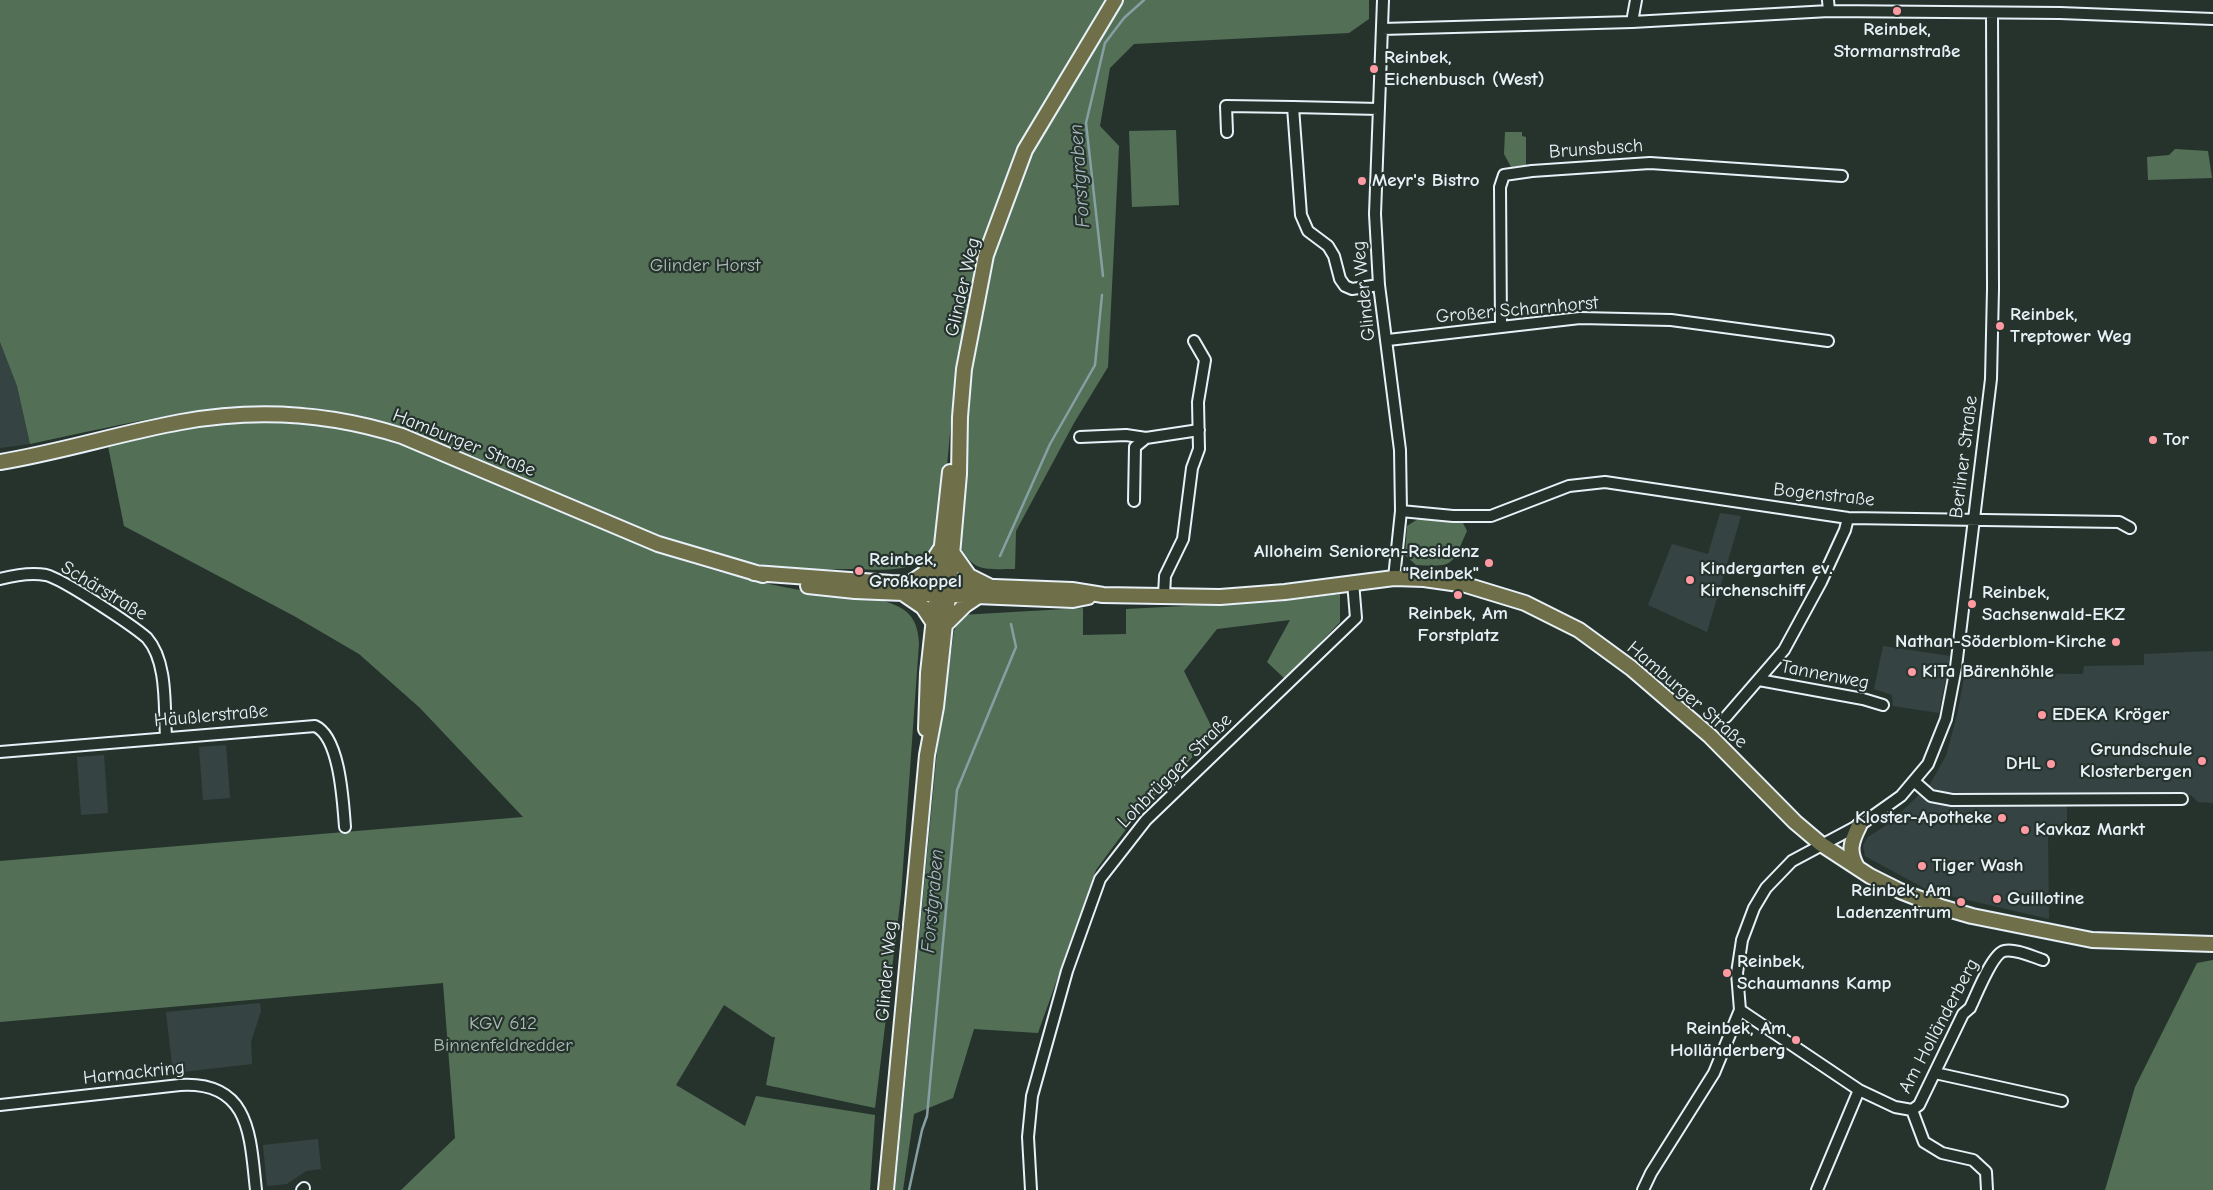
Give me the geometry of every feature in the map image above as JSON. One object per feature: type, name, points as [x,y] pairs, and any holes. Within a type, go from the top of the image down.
[{"type":"main road","name":"Glinder Weg","points":[[886,1190],[926,755],[925,707],[943,590],[950,474],[960,417],[964,369],[986,255],[1025,150],[1115,0]]},
{"type":"main road","name":"Hamburger Straße","points":[[0,462],[210,417],[264,414],[312,416],[370,427],[433,447],[658,544],[754,573],[817,587],[943,590],[996,588],[1072,590],[1103,595],[1249,596],[1394,578],[1440,580],[1500,594],[1554,616],[1580,630],[1631,668],[1710,736],[1794,822],[1821,844],[1888,886],[1922,900],[2010,925],[2092,940],[2213,944]]},
{"type":"main road","points":[[977,597],[938,625],[906,589],[925,573],[947,548],[969,576],[996,588]]},
{"type":"main road","name":"Hamburger Straße","points":[[943,590],[977,597],[1073,600],[1103,595]]},
{"type":"main road","points":[[1857,867],[1850,854],[1850,846],[1858,826]]},
{"type":"street","name":"Glinder Weg","points":[[1383,0],[1376,214],[1380,285],[1400,450],[1401,511],[1394,578]]},
{"type":"street","points":[[1632,22],[1636,0]]},
{"type":"street","points":[[1382,29],[1632,22],[1828,5],[1992,13],[2150,15],[2213,19]]},
{"type":"street","name":"Berliner Straße","points":[[1740,1010],[1737,973],[1739,954],[1745,930],[1754,908],[1766,888],[1778,873],[1792,861],[1858,826],[1888,807],[1915,782],[1936,749],[1947,714],[1956,667],[1975,521],[1992,351],[1992,13]]},
{"type":"street","points":[[1227,132],[1226,106],[1378,109]]},
{"type":"street","points":[[1293,107],[1298,190],[1304,224],[1308,231],[1328,246],[1345,286],[1352,289],[1380,285]]},
{"type":"street","name":"Brunsbusch","points":[[1501,326],[1500,187],[1504,175],[1532,171],[1650,163],[1842,176]]},
{"type":"street","name":"Großer Scharnhorst","points":[[1388,340],[1580,318],[1671,320],[1828,341]]},
{"type":"street","points":[[1164,595],[1165,576],[1184,539],[1192,468],[1199,449],[1198,402],[1205,360],[1194,342]]},
{"type":"street","points":[[1080,437],[1126,436],[1146,438],[1198,430]]},
{"type":"street","points":[[1134,501],[1135,447],[1146,438]]},
{"type":"street","name":"Bogenstraße","points":[[1401,511],[1482,517],[1519,507],[1569,486],[1605,482],[1848,518],[2119,522],[2130,528]]},
{"type":"street","points":[[1726,716],[1784,650],[1821,582],[1845,530],[1848,518]]},
{"type":"street","name":"Schärstraße","points":[[0,580],[21,574],[48,576],[64,584],[147,638],[160,665],[166,737]]},
{"type":"street","name":"Lohbrügger Straße","points":[[1031,1190],[1028,1137],[1032,1096],[1067,971],[1100,879],[1146,820],[1356,618],[1353,582]]},
{"type":"street","name":"Tannenweg","points":[[1759,680],[1863,699],[1883,705]]},
{"type":"street","name":"Häußlerstraße","points":[[0,752],[307,725],[322,729],[326,734],[338,765],[345,827]]},
{"type":"street","points":[[1915,782],[1931,796],[1952,800],[2182,799]]},
{"type":"street","name":"Am Holländerberg","points":[[1740,1010],[1859,1090],[1895,1107],[1912,1110],[1919,1105],[1995,957],[2004,951],[2012,951],[2043,960]]},
{"type":"street","points":[[1643,1190],[1651,1173],[1714,1072],[1740,1010]]},
{"type":"street","points":[[1935,1073],[2062,1101]]},
{"type":"street","name":"Harnackring","points":[[0,1105],[180,1085],[207,1087],[232,1100],[244,1117],[249,1130],[256,1190]]},
{"type":"street","points":[[1817,1190],[1859,1090]]},
{"type":"street","points":[[1912,1110],[1924,1142],[1942,1153],[1973,1160],[1986,1172],[1987,1190]]},
{"type":"shaded area","points":[[0,342],[17,386],[30,444],[0,448]]},
{"type":"shaded area","name":"Kindergarten ev. Kirchenschiff","points":[[1720,513],[1741,516],[1707,632],[1648,605],[1672,544],[1708,554]]},
{"type":"shaded area","name":"KiTa Bärenhöhle","points":[[1883,646],[1950,656],[1939,713],[1893,706],[1892,695],[1874,689]]},
{"type":"shaded area","points":[[2213,651],[2213,803],[2198,802],[2191,795],[2067,797],[2067,836],[2048,837],[2049,919],[1929,891],[1865,856],[1863,845],[1868,837],[1891,822],[1930,784],[1946,756],[1957,715],[1965,673],[2083,674],[2084,666],[2144,665],[2144,654]]},
{"type":"shaded area","points":[[226,745],[230,798],[203,800],[199,747]]},
{"type":"shaded area","points":[[104,755],[108,813],[81,815],[77,757]]},
{"type":"shaded area","points":[[260,1003],[261,1011],[251,1042],[252,1064],[173,1073],[166,1012]]},
{"type":"shaded area","points":[[318,1139],[321,1169],[306,1171],[287,1184],[267,1186],[263,1145]]},
{"type":"green space","name":"Glinder Horst","points":[[0,0],[1106,0],[1018,146],[978,253],[956,368],[940,542],[922,560],[912,565],[903,568],[872,570],[769,566],[690,547],[624,522],[419,434],[381,421],[341,412],[301,407],[262,406],[184,413],[30,444],[17,386],[0,342]]},
{"type":"green space","points":[[1124,0],[1369,0],[1369,19],[1349,33],[1134,44],[1110,68],[1100,126],[1119,146],[1108,367],[1074,423],[1016,531],[1015,569],[986,569],[968,559],[957,541],[972,370],[993,257],[1032,153]]},
{"type":"green space","points":[[1176,130],[1179,205],[1132,207],[1129,131]]},
{"type":"green space","points":[[1505,132],[1522,132],[1522,136],[1526,137],[1526,165],[1511,167],[1504,154]]},
{"type":"green space","points":[[2175,149],[2208,151],[2212,178],[2148,180],[2147,157],[2169,155]]},
{"type":"green space","name":"KGV 612 Binnenfeldredder","points":[[249,421],[315,425],[380,437],[464,467],[587,522],[670,556],[750,580],[813,592],[881,600],[901,608],[910,615],[917,628],[919,643],[901,895],[875,1108],[766,1085],[775,1037],[772,1037],[724,1005],[676,1085],[745,1126],[756,1096],[875,1115],[870,1190],[401,1190],[455,1138],[443,983],[0,1022],[0,861],[523,817],[420,708],[359,654],[294,616],[124,526],[108,446],[179,428]]},
{"type":"green space","points":[[1418,519],[1463,523],[1467,531],[1458,551],[1450,562],[1438,565],[1416,565],[1405,555],[1407,526]]},
{"type":"green space","points":[[1340,594],[1340,622],[1285,679],[1267,662],[1290,620],[1217,629],[1184,671],[1215,734],[1138,813],[1096,870],[1038,1033],[974,1029],[953,1098],[914,1114],[903,1190],[895,1190],[937,751],[954,631],[961,615],[1083,608],[1083,635],[1126,634],[1126,609],[1284,601]]},
{"type":"green space","points":[[2213,960],[2213,1190],[2105,1190],[2135,1087],[2197,963]]},
{"type":"waterway","name":"Forstgraben","points":[[1103,276],[1086,123],[1105,43],[1124,18],[1144,0]]},
{"type":"waterway","name":"Forstgraben","points":[[1000,556],[1050,444],[1095,365],[1102,295]]},
{"type":"waterway","name":"Forstgraben","points":[[909,1190],[922,1130],[927,1116],[957,790],[1016,647],[1011,624]]},
{"type":"place","name":"Reinbek, Stormarnstraße","points":[[1897,11]]},
{"type":"place","name":"Reinbek, Eichenbusch (West)","points":[[1374,69]]},
{"type":"place","name":"Meyr's Bistro","points":[[1362,181]]},
{"type":"place","name":"Reinbek, Treptower Weg","points":[[2000,326]]},
{"type":"place","name":"Tor","points":[[2153,440]]},
{"type":"place","name":"Alloheim Senioren-Residenz \"Reinbek\"","points":[[1489,563]]},
{"type":"place","name":"Reinbek, Großkoppel","points":[[859,571]]},
{"type":"place","name":"Kindergarten ev. Kirchenschiff","points":[[1690,580]]},
{"type":"place","name":"Reinbek, Am Forstplatz","points":[[1458,595]]},
{"type":"place","name":"Reinbek, Sachsenwald-EKZ","points":[[1972,604]]},
{"type":"place","name":"Nathan-Söderblom-Kirche","points":[[2116,642]]},
{"type":"place","name":"KiTa Bärenhöhle","points":[[1912,672]]},
{"type":"place","name":"EDEKA Kröger","points":[[2042,715]]},
{"type":"place","name":"Grundschule Klosterbergen","points":[[2202,761]]},
{"type":"place","name":"DHL","points":[[2051,764]]},
{"type":"place","name":"Kloster-Apotheke","points":[[2002,818]]},
{"type":"place","name":"Kavkaz Markt","points":[[2025,830]]},
{"type":"place","name":"Tiger Wash","points":[[1922,866]]},
{"type":"place","name":"Guillotine","points":[[1997,899]]},
{"type":"place","name":"Reinbek, Am Ladenzentrum","points":[[1961,902]]},
{"type":"place","name":"Reinbek, Schaumanns Kamp","points":[[1727,973]]},
{"type":"place","name":"Reinbek, Am Holländerberg","points":[[1796,1040]]}]
